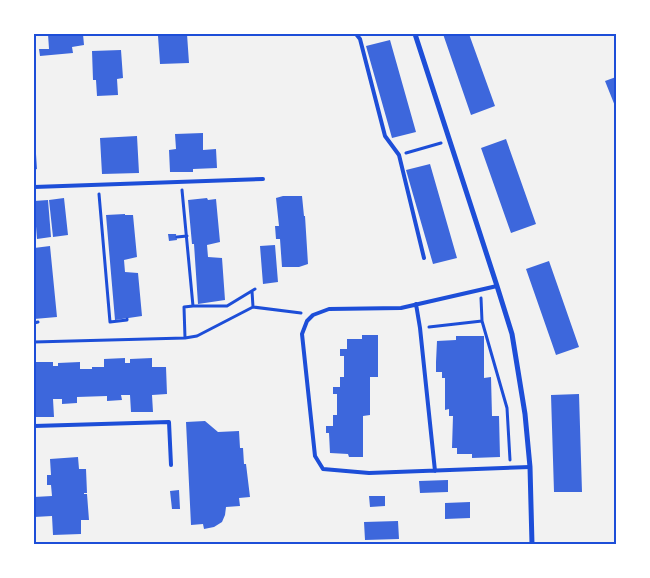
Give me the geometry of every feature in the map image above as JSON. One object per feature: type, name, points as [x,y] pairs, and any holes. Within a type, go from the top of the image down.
[{"type":"street","points":[[415,34],[512,334],[520,377],[530,467],[532,544]]},
{"type":"lane","points":[[356,34],[360,39],[385,136],[398,155],[424,258]]},
{"type":"lane","points":[[34,187],[263,179]]},
{"type":"lane","points":[[497,286],[400,308],[328,309],[313,315],[307,321],[302,334],[315,456],[323,469],[368,473],[530,467]]},
{"type":"lane","points":[[416,304],[435,471]]},
{"type":"lane","points":[[34,426],[169,422],[171,465]]},
{"type":"path","points":[[398,155],[450,140]]},
{"type":"path","points":[[182,182],[193,306]]},
{"type":"path","points":[[98,186],[110,322],[127,319]]},
{"type":"path","points":[[186,226],[191,225]]},
{"type":"path","points":[[177,237],[186,236]]},
{"type":"path","points":[[103,241],[108,240]]},
{"type":"path","points":[[190,279],[195,278]]},
{"type":"path","points":[[185,338],[184,307],[227,306],[253,290],[253,307]]},
{"type":"path","points":[[480,290],[482,321],[507,408],[510,458]]},
{"type":"path","points":[[107,295],[113,294]]},
{"type":"path","points":[[34,342],[185,338],[197,336],[253,307],[313,315]]},
{"type":"path","points":[[420,328],[482,321]]},
{"type":"building","points":[[48,34],[83,34],[84,45],[72,47],[73,53],[40,56],[39,49],[49,49]]},
{"type":"building","points":[[187,34],[189,63],[160,64],[158,36]]},
{"type":"building","points":[[443,34],[469,34],[495,106],[471,115]]},
{"type":"building","points":[[390,40],[416,132],[392,138],[366,46]]},
{"type":"building","points":[[121,50],[123,78],[117,79],[118,95],[97,96],[96,80],[93,80],[92,51]]},
{"type":"building","points":[[616,77],[616,106],[615,106],[605,81]]},
{"type":"building","points":[[203,133],[203,150],[216,149],[217,168],[193,169],[193,172],[170,172],[169,150],[176,149],[175,134]]},
{"type":"building","points":[[137,136],[139,173],[102,174],[100,138]]},
{"type":"building","points":[[506,139],[536,224],[511,233],[481,148]]},
{"type":"building","points":[[36,154],[37,169],[34,170],[34,155]]},
{"type":"building","points":[[430,164],[457,258],[433,264],[406,170]]},
{"type":"building","points":[[302,196],[308,264],[299,267],[282,267],[280,239],[276,239],[275,226],[279,226],[276,198]]},
{"type":"building","points":[[64,198],[68,235],[53,237],[49,200]]},
{"type":"building","points":[[207,198],[208,200],[216,199],[220,242],[207,245],[208,257],[222,258],[225,300],[198,304],[194,244],[192,244],[188,200]]},
{"type":"building","points":[[48,200],[51,237],[37,239],[34,201]]},
{"type":"building","points":[[106,215],[133,215],[137,257],[124,260],[125,272],[138,273],[142,316],[115,320]]},
{"type":"building","points":[[168,234],[176,234],[177,240],[169,241]]},
{"type":"building","points":[[275,245],[278,282],[263,284],[260,246]]},
{"type":"building","points":[[50,246],[57,317],[34,319],[34,248]]},
{"type":"building","points":[[549,261],[579,347],[556,355],[526,269]]},
{"type":"building","points":[[362,335],[378,335],[378,377],[370,377],[370,415],[363,416],[363,457],[349,457],[348,454],[330,453],[329,433],[326,433],[326,426],[333,426],[333,415],[337,415],[337,394],[333,394],[333,387],[340,387],[340,377],[344,377],[344,356],[340,356],[340,349],[347,349],[347,339],[362,339]]},
{"type":"building","points":[[456,336],[484,336],[484,378],[491,377],[492,416],[499,416],[500,457],[472,458],[472,454],[457,454],[457,448],[452,448],[453,416],[449,416],[449,409],[445,410],[445,378],[442,378],[442,372],[436,372],[436,362],[437,341],[456,340]]},
{"type":"building","points":[[125,358],[125,363],[130,363],[130,359],[152,358],[152,367],[166,367],[167,394],[152,395],[153,412],[131,412],[130,395],[121,395],[122,400],[107,401],[107,396],[77,397],[77,403],[62,404],[62,399],[53,399],[54,417],[34,417],[34,362],[53,362],[53,366],[58,366],[58,363],[80,362],[80,369],[92,369],[92,367],[104,367],[104,359]]},
{"type":"building","points":[[579,394],[582,492],[554,492],[551,395]]},
{"type":"building","points":[[205,421],[218,432],[239,431],[240,448],[243,448],[250,497],[239,498],[240,506],[226,507],[222,522],[214,527],[204,529],[203,524],[191,525],[186,422]]},
{"type":"building","points":[[78,457],[79,469],[86,469],[87,493],[84,494],[87,494],[89,520],[81,520],[81,534],[53,535],[52,516],[34,517],[34,497],[52,496],[51,485],[47,485],[47,475],[51,475],[50,459]]},
{"type":"building","points":[[448,480],[448,492],[420,493],[419,481]]},
{"type":"building","points":[[179,490],[180,509],[172,509],[170,491]]},
{"type":"building","points":[[369,496],[385,496],[385,506],[370,507]]},
{"type":"building","points":[[470,502],[470,518],[445,519],[445,503]]},
{"type":"building","points":[[398,521],[399,539],[365,540],[364,522]]}]
